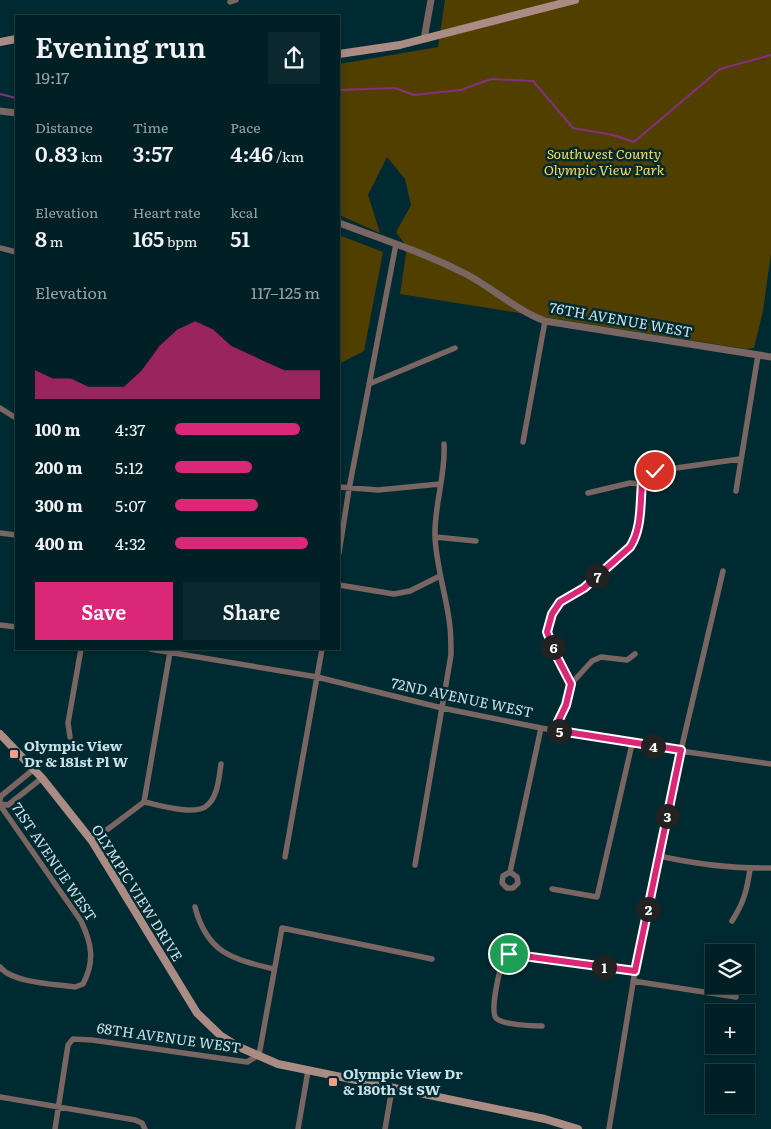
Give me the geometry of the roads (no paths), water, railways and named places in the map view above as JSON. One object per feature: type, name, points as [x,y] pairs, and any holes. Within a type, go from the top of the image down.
[{"type":"main road","points":[[340,54],[376,50],[424,39],[575,0]]},
{"type":"main road","points":[[0,42],[15,39]]},
{"type":"main road","name":"OLYMPIC VIEW DRIVE","points":[[0,734],[42,778],[92,841],[198,1013],[222,1036],[239,1047],[278,1064],[392,1089],[546,1119],[578,1129]]},
{"type":"street","points":[[424,39],[431,0]]},
{"type":"street","points":[[0,110],[15,113]]},
{"type":"street","name":"76TH AVENUE WEST","points":[[340,223],[425,255],[469,276],[517,308],[545,321],[771,358]]},
{"type":"street","points":[[340,547],[349,489],[396,244]]},
{"type":"street","points":[[0,248],[15,252]]},
{"type":"street","points":[[523,442],[545,321]]},
{"type":"street","points":[[369,384],[455,348]]},
{"type":"street","points":[[736,491],[758,355]]},
{"type":"street","points":[[0,408],[15,417]]},
{"type":"street","points":[[415,865],[451,654],[450,627],[435,537],[436,509],[445,458],[444,444]]},
{"type":"street","points":[[571,684],[547,632],[552,614],[560,602],[584,588],[630,547],[635,539],[638,527],[642,484],[655,471],[740,459]]},
{"type":"street","points":[[588,493],[630,483],[642,484]]},
{"type":"street","points":[[340,487],[378,490],[440,484]]},
{"type":"street","points":[[0,533],[15,535]]},
{"type":"street","points":[[435,537],[476,541]]},
{"type":"street","points":[[610,1129],[635,971],[681,750],[723,571]]},
{"type":"street","points":[[340,585],[394,594],[410,591],[440,576]]},
{"type":"street","points":[[0,625],[15,627]]},
{"type":"street","points":[[70,737],[68,723],[80,650]]},
{"type":"street","name":"72ND AVENUE WEST","points":[[157,650],[317,677],[442,708],[541,728],[632,744],[771,764]]},
{"type":"street","points":[[285,857],[322,650]]},
{"type":"street","points":[[92,841],[144,802],[170,652]]},
{"type":"street","points":[[554,730],[566,705],[571,684],[592,661],[601,657],[627,660],[635,654]]},
{"type":"street","points":[[510,872],[541,728]]},
{"type":"street","points":[[552,889],[597,897],[632,744]]},
{"type":"street","points":[[144,802],[176,809],[198,809],[206,806],[216,790],[221,764]]},
{"type":"street","points":[[0,800],[1,796],[34,769]]},
{"type":"street","points":[[0,804],[8,805],[42,778]]},
{"type":"street","name":"71ST AVENUE WEST","points":[[0,804],[81,921],[88,937],[91,955],[88,973],[83,984],[76,987],[15,977],[3,971],[0,966]]},
{"type":"street","points":[[659,856],[699,865],[750,869],[771,868]]},
{"type":"street","points":[[732,921],[740,909],[747,892],[750,869]]},
{"type":"street","points":[[195,907],[199,924],[212,942],[225,954],[240,961],[274,969]]},
{"type":"street","points":[[259,1055],[282,928],[432,959]]},
{"type":"street","points":[[542,1026],[501,1021],[496,1018],[493,1011],[500,974],[504,960],[509,954],[635,971]]},
{"type":"street","points":[[633,981],[736,997]]},
{"type":"street","name":"68TH AVENUE WEST","points":[[59,1106],[68,1045],[73,1039],[101,1041],[247,1062],[259,1055]]},
{"type":"street","points":[[298,1129],[308,1071]]},
{"type":"street","points":[[385,1129],[392,1089]]},
{"type":"street","points":[[0,1097],[135,1120],[142,1123],[145,1129]]},
{"type":"street","points":[[55,1129],[59,1106]]},
{"type":"waterway","points":[[340,90],[395,88],[414,95],[461,90],[491,79],[533,81],[573,128],[613,135],[634,142],[720,69],[771,55]]},
{"type":"waterway","points":[[0,94],[15,98]]},
{"type":"place","name":"Olympic View Dr & 181st Pl W","points":[[14,754]]},
{"type":"place","name":"Olympic View Dr & 180th St SW","points":[[333,1082]]},
{"type":"park label","name":"Southwest County Olympic View Park","points":[[604,162]]}]
